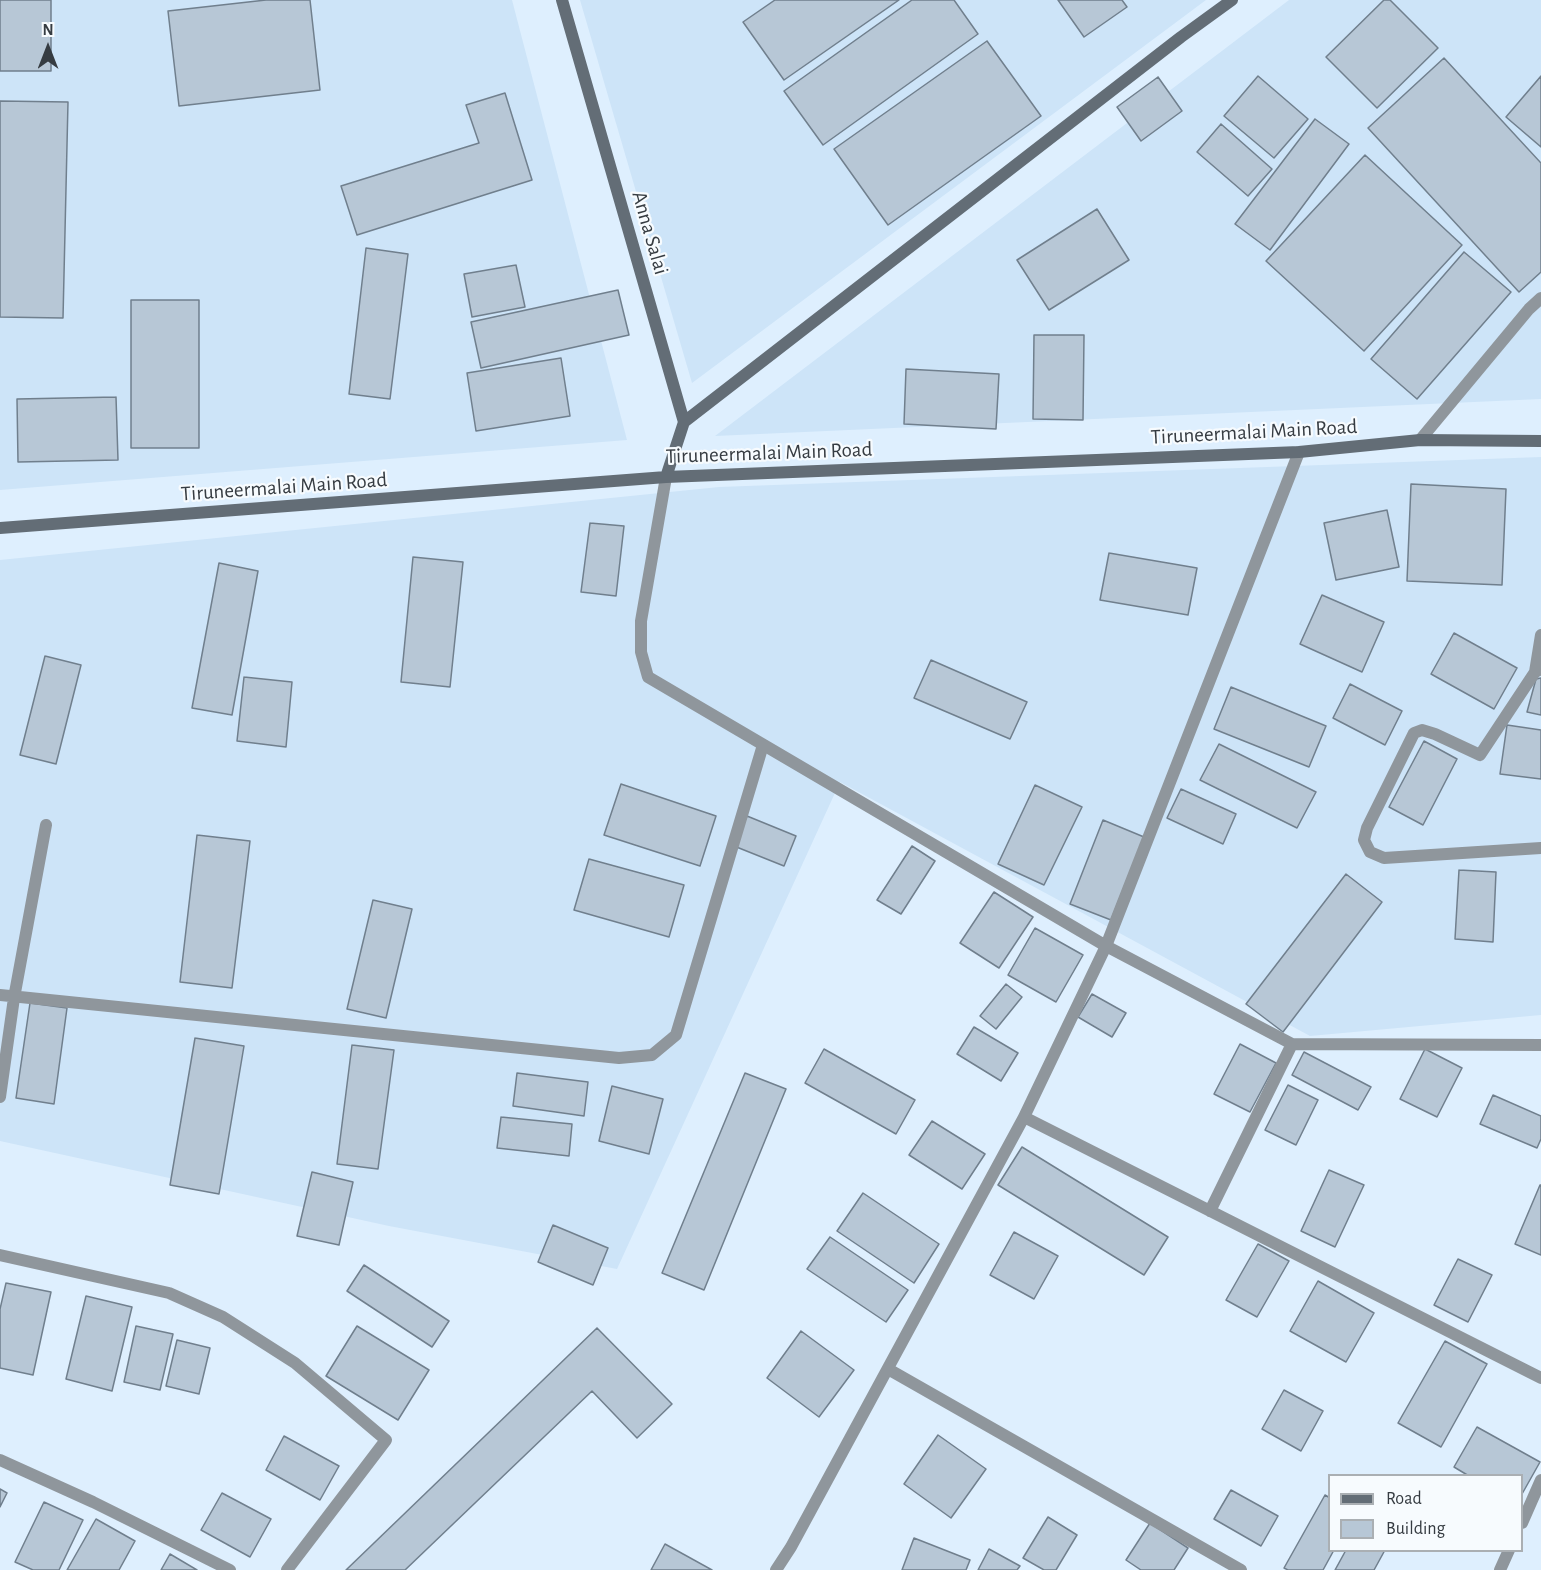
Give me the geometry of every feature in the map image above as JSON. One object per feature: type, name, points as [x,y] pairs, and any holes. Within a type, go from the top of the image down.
[{"type":"main road","name":"Anna Salai","points":[[562,0],[684,422]]},
{"type":"main road","points":[[666,477],[684,422],[1171,44],[1232,0]]},
{"type":"main road","name":"Tiruneermalai Main Road","points":[[0,528],[666,477],[1299,452],[1420,440],[1541,441]]},
{"type":"street","points":[[1420,440],[1541,298]]},
{"type":"street","points":[[776,1570],[791,1547],[1024,1117],[1106,946],[1299,452]]},
{"type":"street","points":[[666,477],[641,621],[641,652],[648,677],[1106,946],[1292,1044],[1541,1046]]},
{"type":"street","points":[[1541,635],[1538,670],[1480,755],[1436,734],[1422,730],[1413,733],[1367,828],[1364,840],[1370,852],[1384,858],[1541,848]]},
{"type":"street","points":[[0,995],[619,1058],[652,1055],[676,1035],[763,745]]},
{"type":"street","points":[[0,1097],[14,998],[46,825]]},
{"type":"street","points":[[1210,1210],[1292,1044]]},
{"type":"street","points":[[1024,1117],[1541,1377]]},
{"type":"street","points":[[0,1255],[169,1293],[223,1317],[295,1363],[386,1440],[287,1570]]},
{"type":"street","points":[[888,1369],[1241,1570]]},
{"type":"street","points":[[0,1460],[93,1502],[230,1570]]},
{"type":"street","points":[[1523,1519],[1541,1480]]},
{"type":"street","points":[[1500,1570],[1509,1552]]},
{"type":"shaded area","points":[[0,0],[512,0],[627,440],[0,490]]},
{"type":"shaded area","points":[[580,0],[1206,0],[692,383]]},
{"type":"shaded area","points":[[1289,0],[1541,0],[1541,399],[715,436]]},
{"type":"shaded area","points":[[1541,457],[1541,1015],[1310,1036],[840,782],[617,1269],[389,1226],[0,1141],[0,560],[719,487]]},
{"type":"building","points":[[0,0],[51,0],[51,71],[0,71]]},
{"type":"building","points":[[266,0],[310,0],[320,90],[179,106],[168,11]]},
{"type":"building","points":[[775,0],[899,0],[784,80],[743,22]]},
{"type":"building","points":[[912,0],[954,0],[978,34],[823,145],[784,91]]},
{"type":"building","points":[[1058,0],[1122,0],[1127,7],[1084,37]]},
{"type":"building","points":[[1384,0],[1390,0],[1438,48],[1377,108],[1326,57]]},
{"type":"building","points":[[987,41],[1041,116],[888,225],[834,149]]},
{"type":"building","points":[[1444,58],[1541,163],[1541,272],[1519,292],[1368,128]]},
{"type":"building","points":[[1258,76],[1308,119],[1274,158],[1224,116]]},
{"type":"building","points":[[1541,76],[1541,147],[1506,117]]},
{"type":"building","points":[[1158,77],[1182,111],[1141,141],[1117,107]]},
{"type":"building","points":[[505,93],[532,180],[357,235],[341,186],[479,143],[466,105]]},
{"type":"building","points":[[0,101],[68,102],[63,318],[0,317]]},
{"type":"building","points":[[1315,119],[1349,144],[1270,250],[1235,224]]},
{"type":"building","points":[[1221,124],[1272,169],[1248,196],[1197,152]]},
{"type":"building","points":[[1365,155],[1462,245],[1364,351],[1266,261]]},
{"type":"building","points":[[1097,209],[1129,260],[1049,310],[1017,260]]},
{"type":"building","points":[[366,248],[408,254],[390,399],[349,394]]},
{"type":"building","points":[[1464,252],[1511,292],[1417,399],[1371,359]]},
{"type":"building","points":[[516,265],[525,307],[472,317],[464,274]]},
{"type":"building","points":[[618,290],[629,335],[481,368],[471,322]]},
{"type":"building","points":[[131,300],[199,300],[199,448],[131,448]]},
{"type":"building","points":[[1034,335],[1084,335],[1083,420],[1033,419]]},
{"type":"building","points":[[561,358],[570,416],[476,431],[467,373]]},
{"type":"building","points":[[906,369],[999,374],[996,429],[904,424]]},
{"type":"building","points":[[116,397],[118,460],[18,462],[17,399]]},
{"type":"building","points":[[1411,484],[1506,489],[1502,585],[1407,581]]},
{"type":"building","points":[[1387,510],[1399,567],[1336,580],[1324,523]]},
{"type":"building","points":[[590,523],[624,526],[616,596],[581,592]]},
{"type":"building","points":[[1109,553],[1197,568],[1188,615],[1100,600]]},
{"type":"building","points":[[413,557],[463,562],[450,687],[401,682]]},
{"type":"building","points":[[219,563],[258,571],[232,715],[192,708]]},
{"type":"building","points":[[1322,595],[1384,622],[1362,672],[1300,644]]},
{"type":"building","points":[[1454,633],[1517,668],[1494,709],[1431,674]]},
{"type":"building","points":[[45,656],[81,665],[56,764],[20,755]]},
{"type":"building","points":[[931,660],[1027,702],[1010,739],[914,698]]},
{"type":"building","points":[[244,677],[292,682],[286,747],[237,741]]},
{"type":"building","points":[[1541,678],[1541,715],[1527,712],[1536,679]]},
{"type":"building","points":[[1350,684],[1402,711],[1385,745],[1333,718]]},
{"type":"building","points":[[1231,687],[1326,726],[1309,767],[1214,729]]},
{"type":"building","points":[[1507,725],[1541,730],[1541,779],[1500,774]]},
{"type":"building","points":[[1424,741],[1457,759],[1423,825],[1389,807]]},
{"type":"building","points":[[1219,744],[1316,792],[1297,828],[1200,780]]},
{"type":"building","points":[[621,784],[716,816],[700,866],[604,835]]},
{"type":"building","points":[[1035,785],[1082,807],[1044,885],[998,864]]},
{"type":"building","points":[[1181,789],[1236,814],[1223,844],[1167,818]]},
{"type":"building","points":[[747,816],[796,836],[784,866],[734,846]]},
{"type":"building","points":[[1103,820],[1144,837],[1111,920],[1070,904]]},
{"type":"building","points":[[197,835],[250,841],[232,988],[180,982]]},
{"type":"building","points":[[912,846],[935,861],[901,914],[877,900]]},
{"type":"building","points":[[589,859],[684,885],[669,937],[574,910]]},
{"type":"building","points":[[1459,870],[1496,872],[1493,942],[1455,939]]},
{"type":"building","points":[[1346,874],[1382,902],[1283,1032],[1246,1004]]},
{"type":"building","points":[[994,892],[1033,917],[999,968],[960,943]]},
{"type":"building","points":[[373,900],[412,909],[386,1018],[347,1009]]},
{"type":"building","points":[[1035,928],[1083,955],[1056,1002],[1008,975]]},
{"type":"building","points":[[1006,984],[1022,997],[996,1029],[980,1016]]},
{"type":"building","points":[[1092,994],[1126,1013],[1112,1037],[1078,1017]]},
{"type":"building","points":[[30,1003],[67,1008],[54,1104],[16,1098]]},
{"type":"building","points":[[974,1027],[1018,1053],[1001,1081],[957,1054]]},
{"type":"building","points":[[195,1038],[244,1046],[219,1194],[170,1185]]},
{"type":"building","points":[[1240,1044],[1276,1063],[1250,1112],[1214,1094]]},
{"type":"building","points":[[352,1045],[394,1050],[378,1169],[337,1164]]},
{"type":"building","points":[[824,1049],[915,1100],[896,1134],[805,1083]]},
{"type":"building","points":[[1425,1049],[1462,1068],[1437,1117],[1400,1099]]},
{"type":"building","points":[[1304,1052],[1371,1087],[1358,1110],[1292,1075]]},
{"type":"building","points":[[517,1073],[588,1082],[584,1116],[513,1106]]},
{"type":"building","points":[[745,1073],[786,1089],[704,1290],[662,1273]]},
{"type":"building","points":[[1288,1085],[1318,1100],[1296,1145],[1265,1130]]},
{"type":"building","points":[[612,1086],[663,1099],[649,1154],[599,1141]]},
{"type":"building","points":[[1493,1095],[1541,1116],[1541,1139],[1537,1148],[1480,1124]]},
{"type":"building","points":[[501,1117],[572,1124],[569,1156],[497,1148]]},
{"type":"building","points":[[932,1121],[985,1154],[962,1189],[909,1155]]},
{"type":"building","points":[[1022,1147],[1168,1237],[1144,1275],[998,1185]]},
{"type":"building","points":[[1329,1170],[1364,1185],[1335,1247],[1301,1231]]},
{"type":"building","points":[[312,1172],[353,1182],[339,1245],[297,1236]]},
{"type":"building","points":[[1541,1185],[1541,1255],[1515,1244]]},
{"type":"building","points":[[863,1193],[939,1244],[914,1283],[837,1231]]},
{"type":"building","points":[[553,1225],[608,1248],[593,1285],[538,1262]]},
{"type":"building","points":[[1014,1232],[1058,1256],[1034,1299],[990,1275]]},
{"type":"building","points":[[830,1237],[908,1290],[886,1322],[807,1269]]},
{"type":"building","points":[[1258,1244],[1289,1261],[1257,1317],[1226,1300]]},
{"type":"building","points":[[1458,1259],[1492,1275],[1468,1322],[1434,1305]]},
{"type":"building","points":[[364,1265],[449,1321],[432,1347],[347,1291]]},
{"type":"building","points":[[1318,1281],[1374,1313],[1346,1362],[1290,1331]]},
{"type":"building","points":[[6,1283],[51,1292],[33,1375],[0,1368],[0,1309]]},
{"type":"building","points":[[86,1296],[132,1307],[112,1391],[66,1379]]},
{"type":"building","points":[[136,1326],[173,1334],[160,1390],[124,1382]]},
{"type":"building","points":[[357,1326],[429,1370],[398,1420],[326,1376]]},
{"type":"building","points":[[597,1328],[672,1404],[637,1438],[592,1391],[405,1570],[346,1570]]},
{"type":"building","points":[[801,1331],[854,1370],[819,1417],[767,1378]]},
{"type":"building","points":[[177,1340],[210,1348],[199,1394],[166,1386]]},
{"type":"building","points":[[1445,1341],[1487,1364],[1441,1447],[1398,1423]]},
{"type":"building","points":[[1284,1390],[1323,1411],[1301,1451],[1262,1429]]},
{"type":"building","points":[[1477,1427],[1540,1462],[1523,1492],[1523,1474],[1466,1474],[1454,1467]]},
{"type":"building","points":[[938,1435],[986,1469],[951,1518],[904,1484]]},
{"type":"building","points":[[284,1436],[339,1466],[320,1500],[266,1470]]},
{"type":"building","points":[[0,1489],[7,1493],[0,1507]]},
{"type":"building","points":[[1231,1490],[1278,1516],[1261,1546],[1214,1519]]},
{"type":"building","points":[[222,1493],[271,1519],[250,1557],[201,1530]]},
{"type":"building","points":[[1325,1495],[1328,1497],[1328,1552],[1333,1552],[1323,1570],[1284,1568]]},
{"type":"building","points":[[44,1502],[83,1520],[59,1570],[33,1570],[15,1562]]},
{"type":"building","points":[[1048,1517],[1077,1535],[1056,1570],[1044,1570],[1023,1558]]},
{"type":"building","points":[[96,1519],[135,1541],[119,1570],[67,1570]]},
{"type":"building","points":[[1150,1523],[1188,1548],[1174,1570],[1141,1570],[1126,1560]]},
{"type":"building","points":[[914,1538],[970,1560],[966,1570],[902,1570]]},
{"type":"building","points":[[665,1544],[712,1570],[651,1570]]},
{"type":"building","points":[[989,1549],[1020,1566],[1017,1570],[978,1570]]},
{"type":"building","points":[[1345,1552],[1384,1552],[1374,1570],[1335,1570]]},
{"type":"building","points":[[170,1554],[197,1570],[161,1570]]}]
